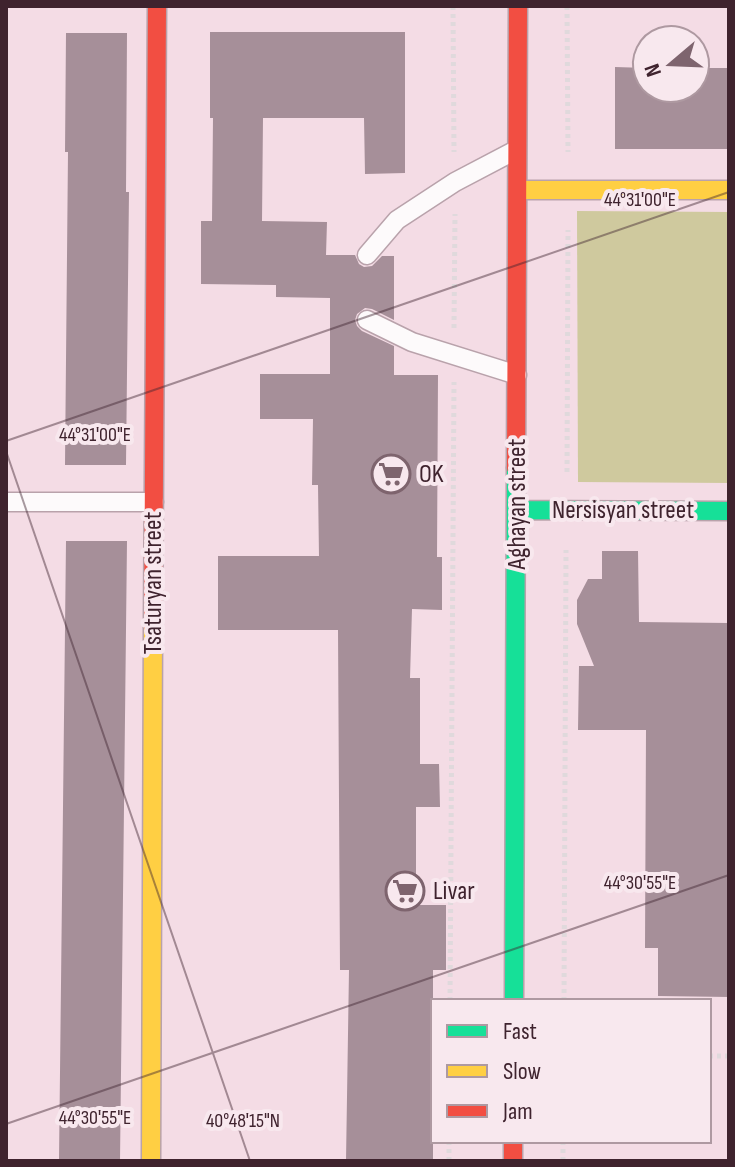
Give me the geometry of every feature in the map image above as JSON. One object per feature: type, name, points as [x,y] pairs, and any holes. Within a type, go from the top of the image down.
[{"type":"main road","name":"Tsaturyan street","points":[[151,1161],[157,6]]},
{"type":"main road","name":"Aghayan street","points":[[514,999],[518,6]]},
{"type":"main road","points":[[518,190],[729,190]]},
{"type":"main road","name":"Nersisyan street","points":[[516,510],[729,511]]},
{"type":"lane","points":[[367,255],[397,220],[455,182],[518,148]]},
{"type":"lane","points":[[367,320],[412,342],[517,375]]},
{"type":"lane","points":[[6,502],[154,502]]},
{"type":"path","points":[[450,999],[455,182],[453,6]]},
{"type":"shaded area","points":[[577,211],[729,212],[729,483],[578,482]]},
{"type":"building","points":[[210,32],[405,32],[405,173],[365,174],[364,118],[263,118],[262,221],[327,222],[326,255],[355,255],[364,267],[372,266],[382,256],[394,256],[394,320],[365,308],[357,314],[357,326],[394,346],[394,375],[438,375],[437,557],[442,557],[442,610],[412,609],[410,678],[420,678],[420,764],[439,764],[440,807],[416,807],[416,905],[446,905],[446,970],[433,970],[431,999],[433,1161],[346,1161],[349,970],[340,970],[338,630],[218,630],[218,556],[319,556],[318,485],[312,485],[313,419],[260,419],[260,374],[330,374],[330,298],[276,297],[276,285],[201,284],[201,221],[212,221],[213,118],[210,118]]},
{"type":"building","points":[[66,33],[127,33],[126,465],[65,465]]},
{"type":"building","points":[[615,67],[631,68],[631,104],[711,104],[711,68],[729,68],[729,149],[615,149]]},
{"type":"building","points":[[66,541],[127,541],[120,1161],[59,1161]]},
{"type":"building","points":[[602,551],[638,551],[639,622],[729,623],[729,997],[658,996],[658,948],[645,948],[646,730],[578,730],[579,666],[594,666],[577,624],[577,600],[588,579],[602,579]]},
{"type":"traffic: fast","points":[[514,999],[516,468]]},
{"type":"traffic: fast","points":[[516,510],[729,511]]},
{"type":"traffic: slow","points":[[518,190],[729,190]]},
{"type":"traffic: slow","points":[[151,1161],[153,626]]},
{"type":"traffic: jam","points":[[153,626],[157,6]]},
{"type":"traffic: jam","points":[[516,468],[518,6]]},
{"type":"traffic: jam","points":[[513,1143],[513,1161]]},
{"type":"place","name":"OK","points":[[391,474]]},
{"type":"place","name":"Livar","points":[[405,891]]}]
